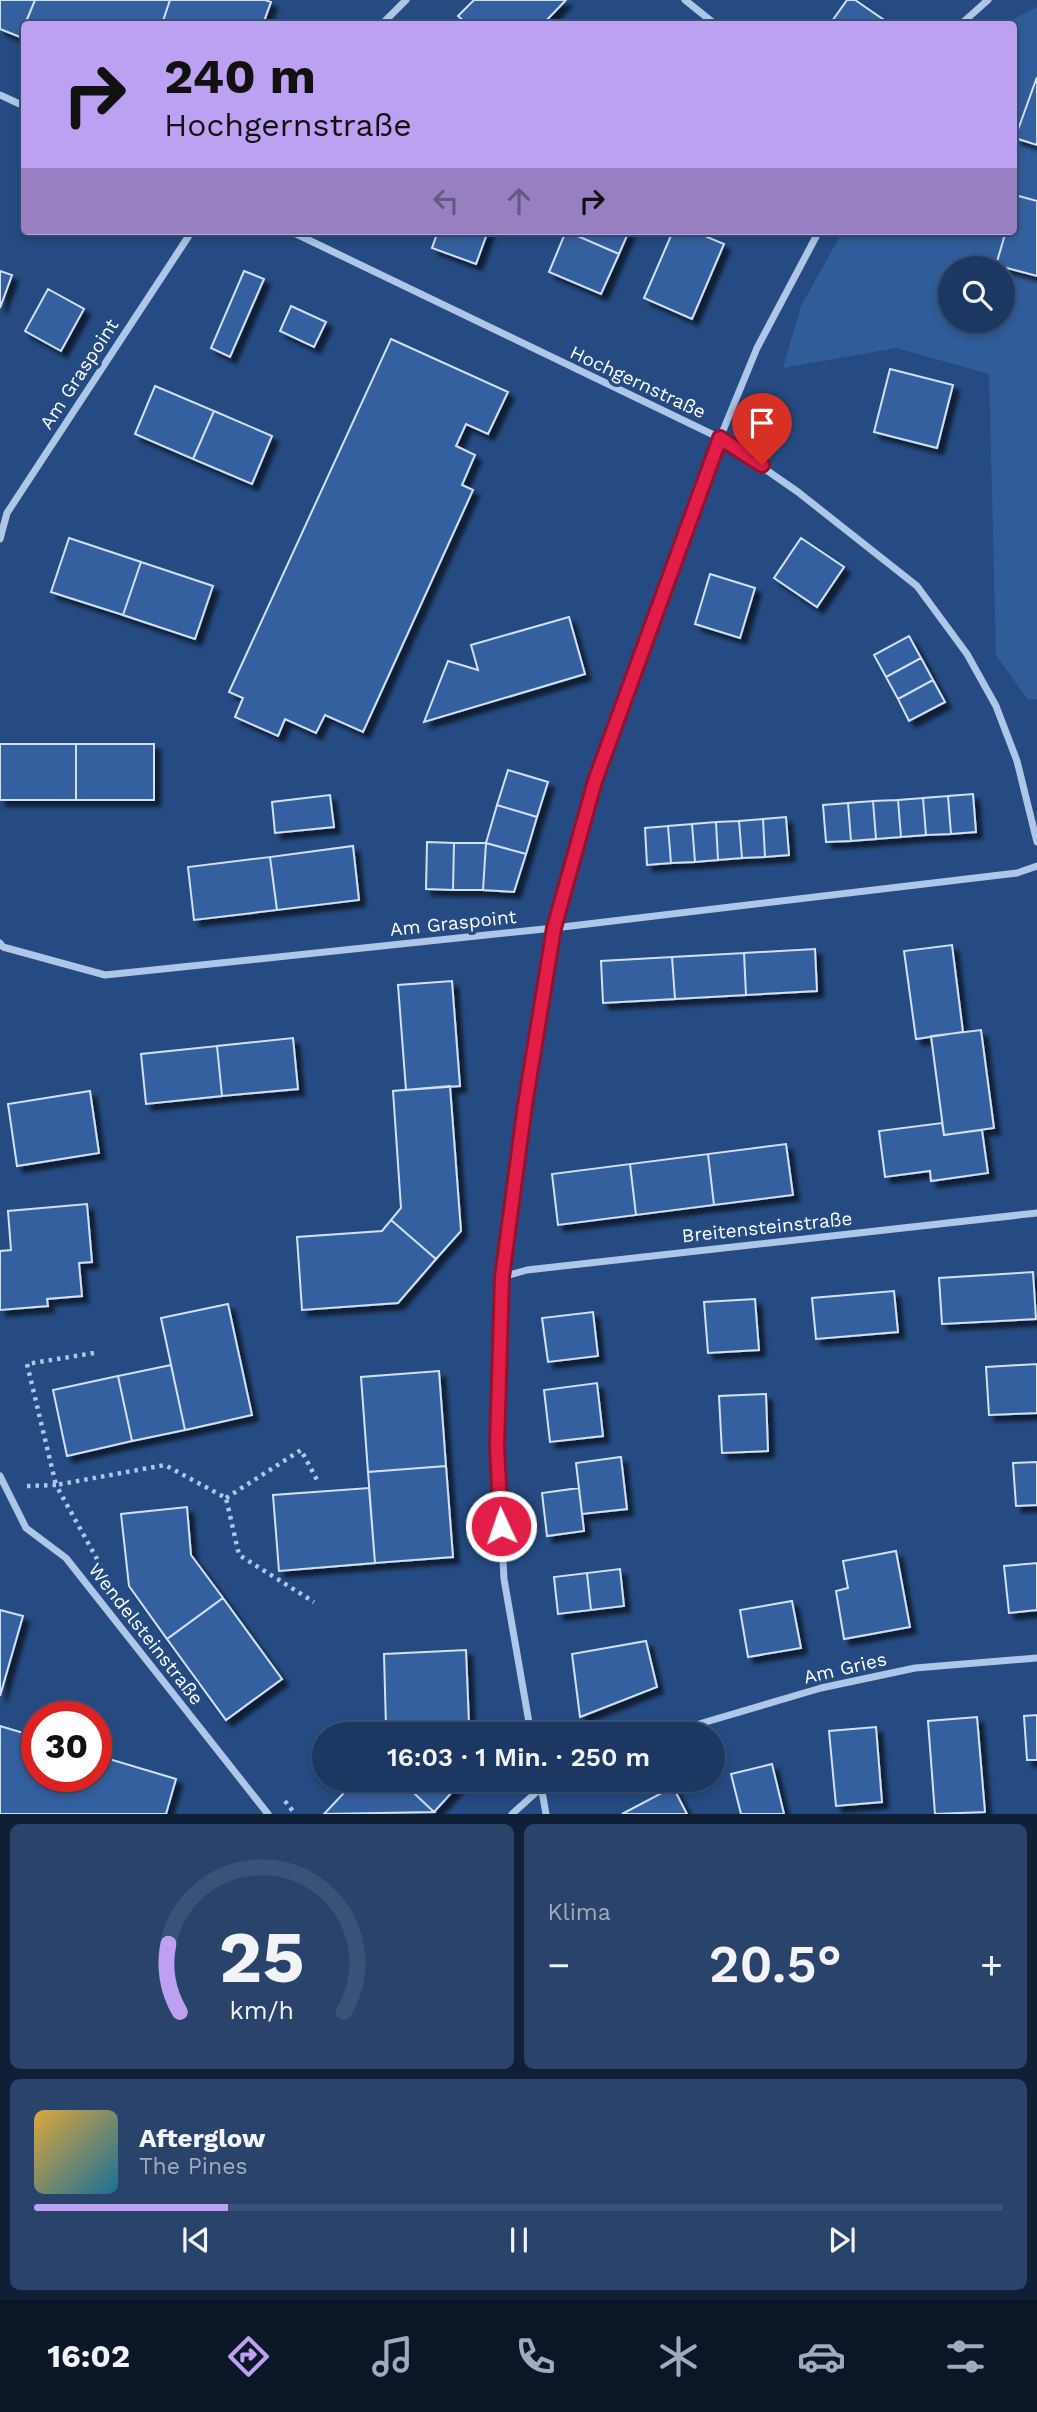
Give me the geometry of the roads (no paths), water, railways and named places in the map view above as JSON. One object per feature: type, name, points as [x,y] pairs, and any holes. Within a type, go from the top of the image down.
[{"type":"street","points":[[385,21],[406,0]]},
{"type":"street","points":[[685,0],[711,21]]},
{"type":"street","points":[[964,21],[988,0]]},
{"type":"street","points":[[0,95],[21,105]]},
{"type":"street","name":"Am Graspoint","points":[[0,539],[7,513],[189,235]]},
{"type":"street","name":"Hochgernstraße","points":[[297,235],[720,438],[798,492],[917,586],[967,654],[996,706],[1017,761],[1037,842]]},
{"type":"street","points":[[529,1722],[504,1579],[497,1446],[502,1277],[525,1105],[554,928],[595,781],[720,438],[757,348],[817,235]]},
{"type":"street","name":"Am Graspoint","points":[[0,943],[3,947],[105,975],[554,928],[1017,873],[1037,866]]},
{"type":"street","name":"Breitensteinstraße","points":[[502,1277],[527,1270],[1037,1213]]},
{"type":"street","name":"Wendelsteinstraße","points":[[0,1476],[26,1528],[66,1559],[268,1814]]},
{"type":"street","name":"Am Gries","points":[[706,1722],[808,1692],[915,1668],[1037,1658]]},
{"type":"street","points":[[512,1814],[533,1792]]},
{"type":"street","points":[[542,1792],[546,1814]]}]
